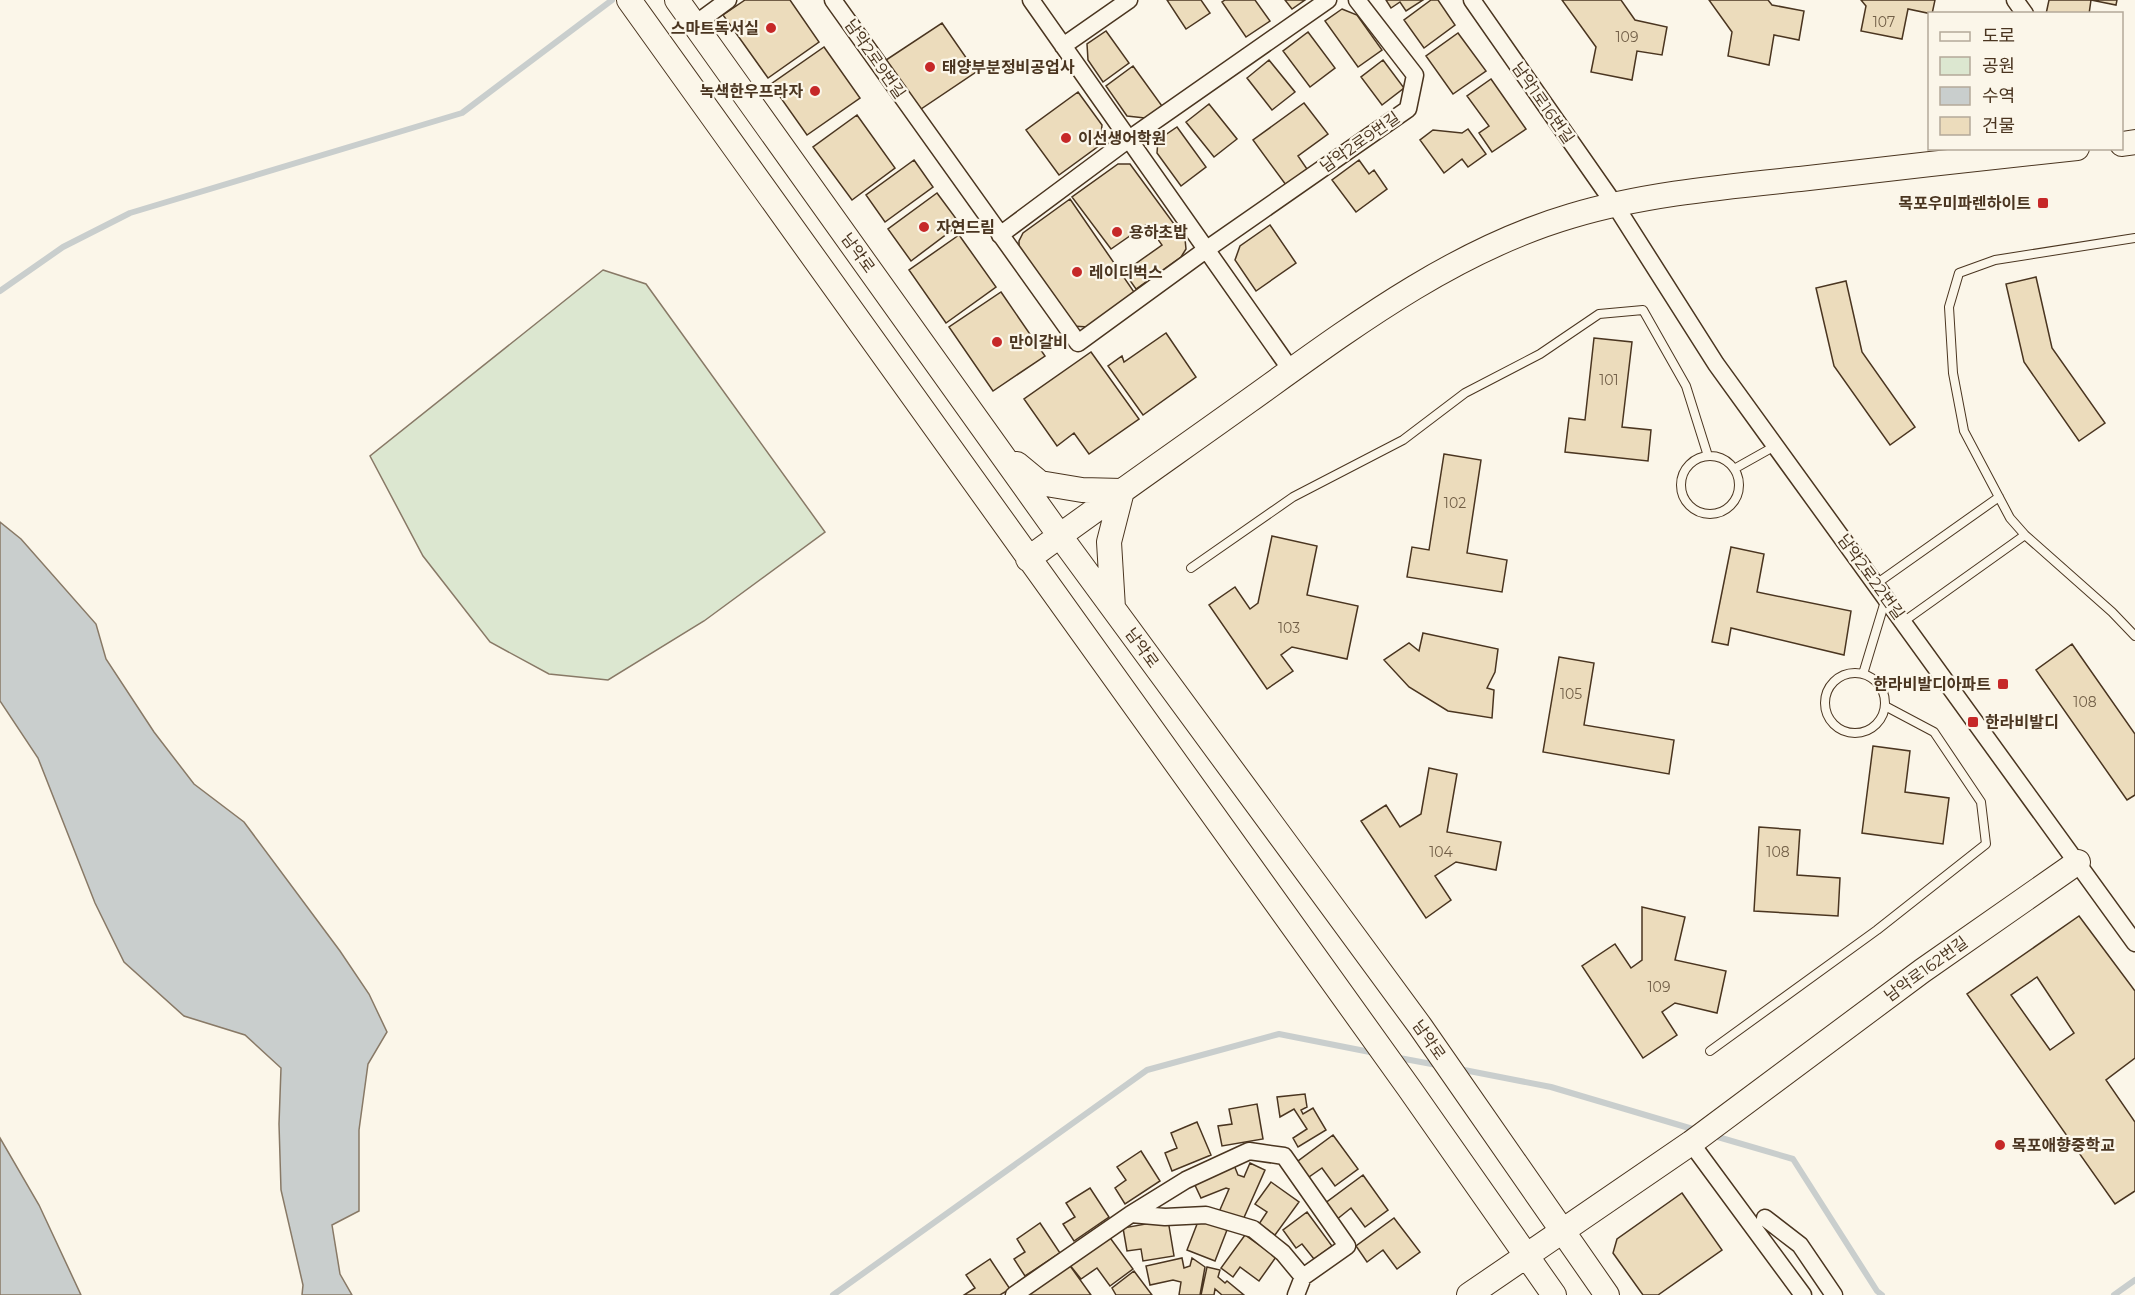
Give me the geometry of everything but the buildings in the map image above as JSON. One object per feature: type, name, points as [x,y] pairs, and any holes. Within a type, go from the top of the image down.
[{"type":"street","points":[[629,0],[1409,1088],[1554,1295]]},
{"type":"street","points":[[685,12],[728,0]]},
{"type":"street","name":"남악2로9번길","points":[[833,0],[1078,343],[1207,249],[1408,109],[1415,75],[1357,0]]},
{"type":"street","points":[[1031,0],[1291,370]]},
{"type":"street","points":[[1064,46],[1129,0]]},
{"type":"street","points":[[1000,235],[1129,139],[1328,0]]},
{"type":"street","name":"남악1로16번길","points":[[1472,0],[1615,205]]},
{"type":"street","name":"남악로","points":[[685,12],[1060,536],[1420,1026],[1607,1295]]},
{"type":"street","points":[[1028,559],[1368,316],[1477,254],[1542,226],[1615,205],[1748,184],[2059,150]]},
{"type":"street","name":"남악2로22번길","points":[[1615,205],[1716,364],[2078,862],[2135,944]]},
{"type":"street","points":[[998,449],[1040,483],[1082,490],[1122,491]]},
{"type":"street","points":[[1113,609],[1109,542],[1122,491]]},
{"type":"street","name":"남악로162번길","points":[[1695,1140],[1922,971],[2078,862]]},
{"type":"street","points":[[1469,1295],[1695,1140],[1803,1295]]},
{"type":"street","points":[[1014,1295],[1131,1214],[1185,1180],[1249,1151],[1284,1156],[1347,1246],[1303,1277],[1296,1295]]},
{"type":"street","points":[[1131,1214],[1164,1217],[1206,1215],[1253,1229],[1283,1252],[1303,1277]]},
{"type":"street","points":[[1765,1218],[1800,1245],[1834,1295]]},
{"type":"lane","points":[[2135,238],[1995,260],[1959,273],[1949,307],[1953,373],[1964,431],[1998,497],[2010,518],[2025,535],[2112,612],[2135,636]]},
{"type":"lane","points":[[1191,568],[1293,497],[1403,440],[1465,393],[1540,354],[1599,314],[1643,310],[1686,386],[1708,456]]},
{"type":"lane","points":[[1734,469],[1775,446]]},
{"type":"lane","points":[[1708,456],[1723,459],[1734,469],[1739,489],[1730,506],[1722,512],[1712,514],[1701,513],[1692,508],[1681,492],[1684,472],[1690,464],[1698,458],[1708,456]]},
{"type":"lane","points":[[1863,674],[1881,591],[1998,497]]},
{"type":"lane","points":[[1903,622],[2025,535]]},
{"type":"lane","points":[[1853,673],[1863,674],[1879,686],[1884,696],[1885,706],[1877,724],[1860,733],[1850,733],[1841,730],[1827,716],[1825,697],[1835,680],[1853,673]]},
{"type":"lane","points":[[1710,1051],[1877,930],[1986,844],[1982,802],[1934,732],[1885,706]]},
{"type":"green space","points":[[603,270],[646,284],[825,532],[704,621],[608,680],[549,674],[490,642],[423,556],[370,456]]},
{"type":"water","points":[[0,522],[21,539],[96,624],[106,659],[154,732],[194,784],[244,822],[340,951],[369,994],[387,1032],[368,1064],[359,1130],[359,1211],[332,1225],[340,1274],[352,1295],[302,1295],[303,1285],[281,1190],[279,1124],[281,1068],[245,1035],[184,1016],[124,962],[95,903],[38,758],[0,701]]},
{"type":"water","points":[[0,1138],[39,1205],[81,1295],[0,1295]]},
{"type":"waterway","points":[[0,291],[63,247],[130,213],[462,113],[612,0]]},
{"type":"waterway","points":[[833,1295],[1147,1070],[1279,1034],[1375,1053]]},
{"type":"waterway","points":[[1394,1057],[1437,1065]]},
{"type":"waterway","points":[[1459,1069],[1551,1087],[1696,1130]]},
{"type":"waterway","points":[[1711,1135],[1793,1159],[1877,1291],[1882,1295]]},
{"type":"waterway","points":[[2114,1295],[2135,1280]]},
{"type":"place","name":"스마트독서실","points":[[771,28]]},
{"type":"place","name":"태양부분정비공업사","points":[[930,67]]},
{"type":"place","name":"녹색한우프라자","points":[[815,91]]},
{"type":"place","name":"이선생어학원","points":[[1066,138]]},
{"type":"place","name":"목포우미파렌하이트","points":[[2043,203]]},
{"type":"place","name":"자연드림","points":[[924,227]]},
{"type":"place","name":"용하초밥","points":[[1117,232]]},
{"type":"place","name":"레이디벅스","points":[[1077,272]]},
{"type":"place","name":"만이갈비","points":[[997,342]]},
{"type":"place","name":"한라비발디아파트","points":[[2003,684]]},
{"type":"place","name":"한라비발디","points":[[1973,722]]},
{"type":"place","name":"목포애향중학교","points":[[2000,1145]]}]
